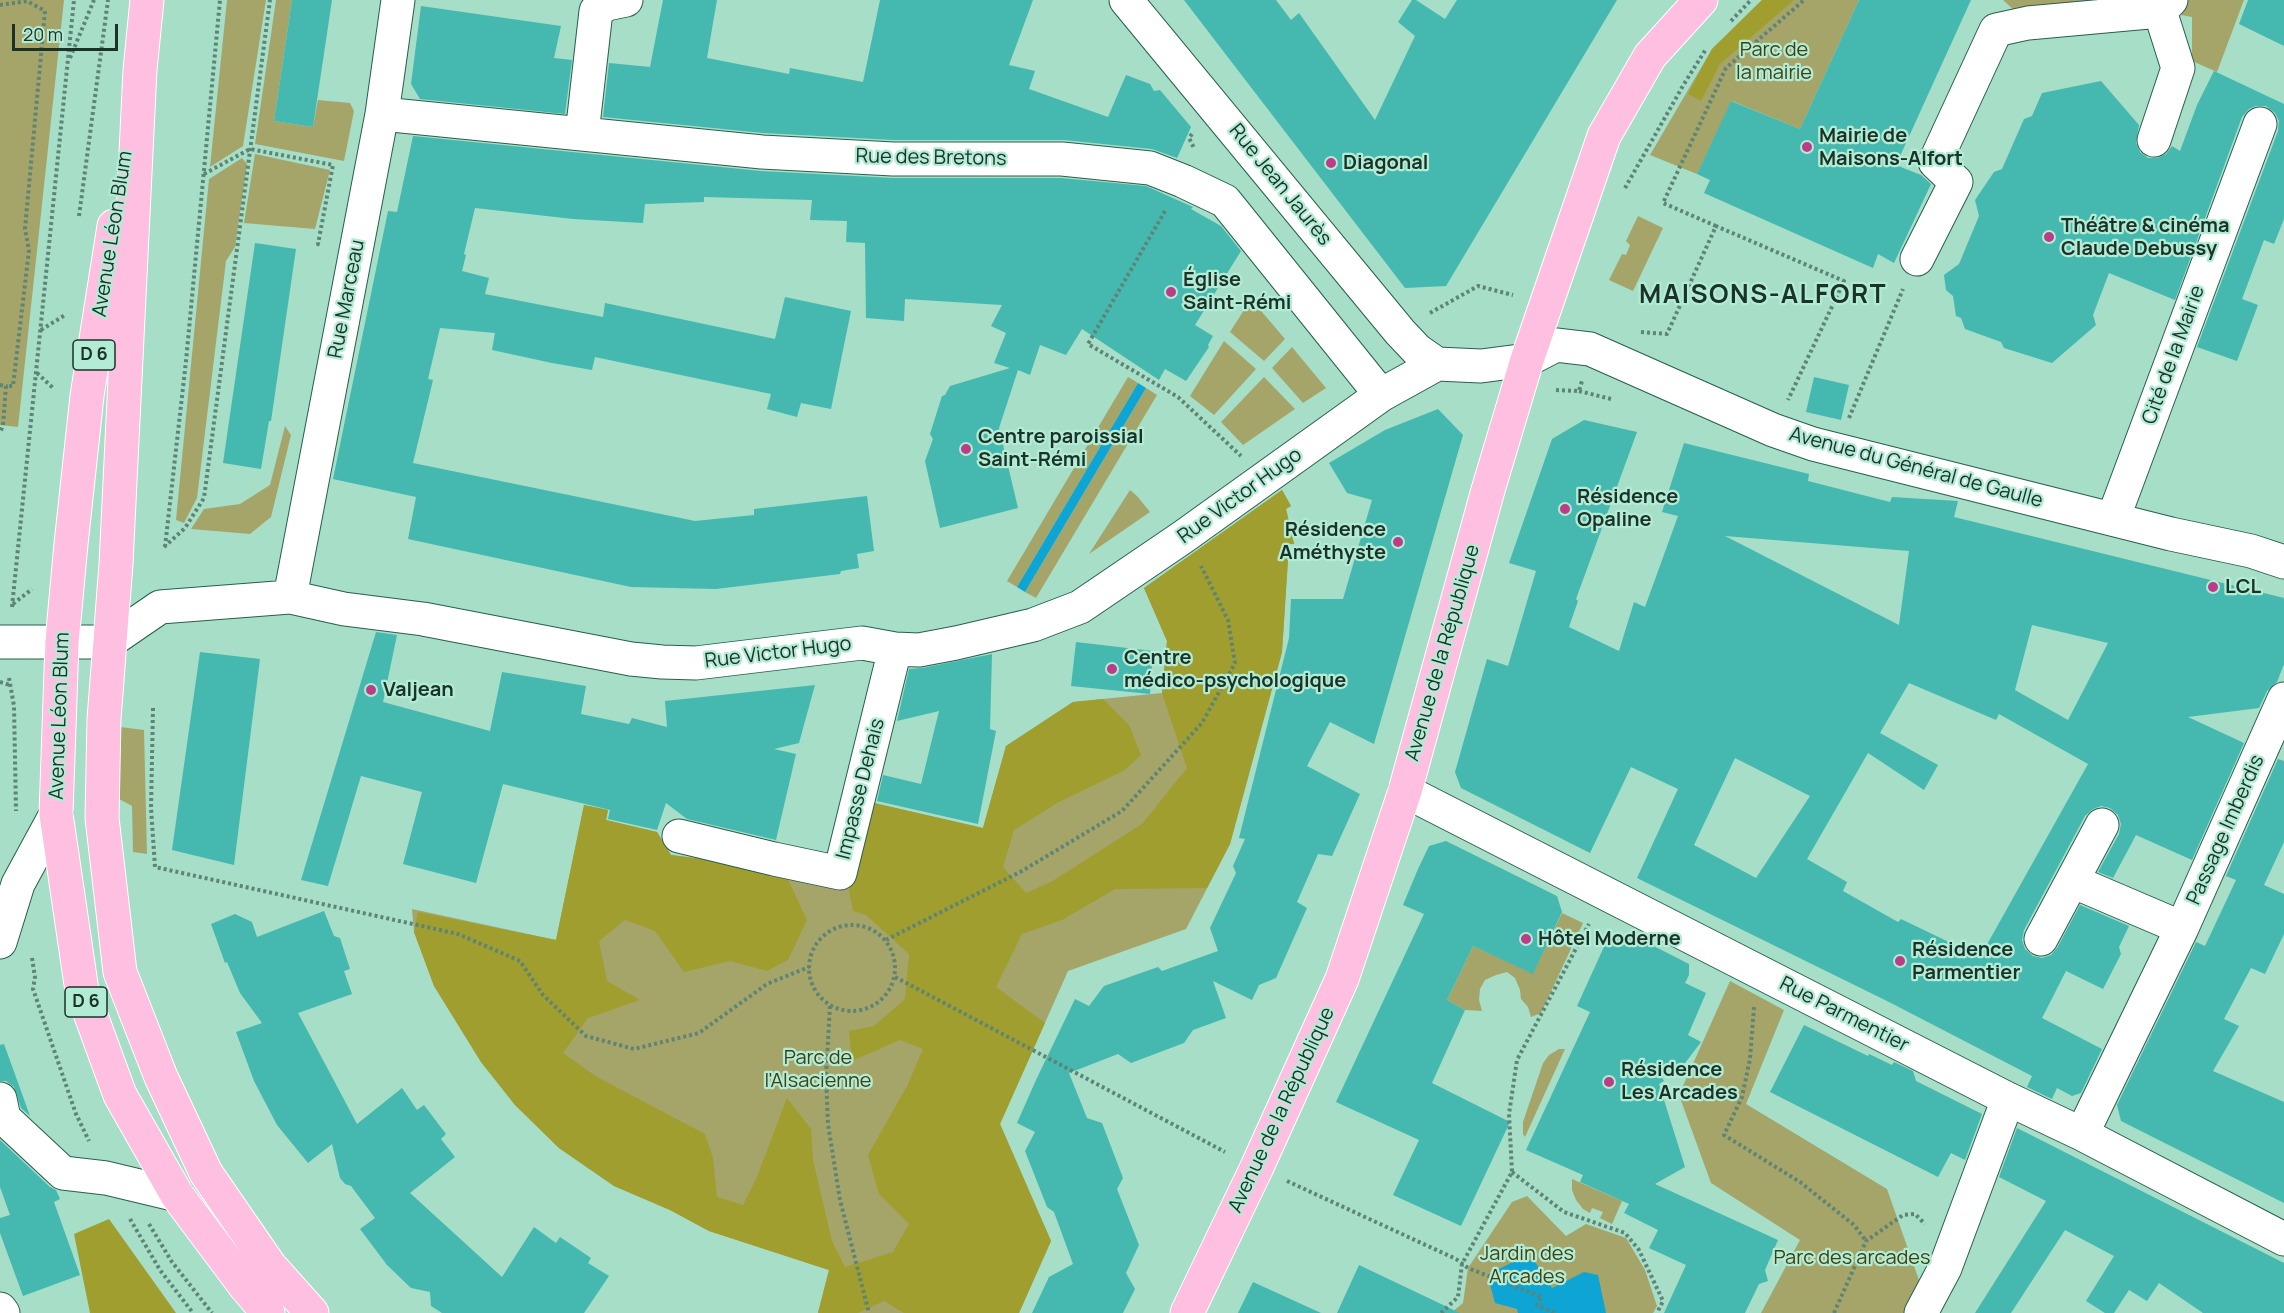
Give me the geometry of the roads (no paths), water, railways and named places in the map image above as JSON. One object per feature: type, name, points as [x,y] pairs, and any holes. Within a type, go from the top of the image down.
[{"type":"main road","name":"Avenue Léon Blum","points":[[147,0],[140,70],[117,564],[104,719],[102,818],[120,972],[161,1077],[206,1173],[270,1266],[312,1313]]},
{"type":"main road","name":"Avenue de la République","points":[[1187,1313],[1257,1167],[1342,979],[1404,791],[1488,490],[1527,360],[1604,136],[1650,56],[1701,0]]},
{"type":"main road","name":"Avenue Léon Blum","points":[[140,70],[87,396],[62,642],[56,814],[82,991],[120,1095],[177,1195],[268,1313]]},
{"type":"street","name":"Rue Marceau","points":[[290,597],[382,114],[398,0]]},
{"type":"street","points":[[582,134],[596,11],[607,4],[626,0]]},
{"type":"street","name":"Rue Jean Jaurès","points":[[1126,0],[1400,332],[1417,350],[1437,364]]},
{"type":"street","points":[[1912,269],[1956,182],[1935,162],[1996,30],[2028,22],[2165,6],[2178,68],[2154,140]]},
{"type":"street","name":"Rue des Bretons","points":[[382,114],[762,152],[893,159],[1062,159],[1150,168],[1191,169],[1225,201],[1381,395]]},
{"type":"street","name":"Cité de la Mairie","points":[[2113,519],[2260,124]]},
{"type":"street","name":"Avenue du Général de Gaulle","points":[[1527,360],[1556,345],[1590,348],[1773,430],[1813,444],[2251,551],[2284,562]]},
{"type":"street","points":[[1437,364],[1481,366],[1527,360]]},
{"type":"street","name":"Rue Victor Hugo","points":[[109,642],[160,607],[290,597],[344,609],[423,619],[631,659],[662,662],[696,663],[862,644],[919,650],[956,643],[1033,625],[1069,611],[1098,595],[1381,395],[1437,364]]},
{"type":"street","points":[[0,642],[109,642]]},
{"type":"street","name":"Impasse Dehais","points":[[679,836],[840,873],[895,649]]},
{"type":"street","name":"Passage Imberdis","points":[[2082,1134],[2182,928],[2284,699]]},
{"type":"street","name":"Rue Parmentier","points":[[1404,791],[2008,1099],[2082,1134],[2284,1239]]},
{"type":"street","points":[[0,942],[18,884],[56,814]]},
{"type":"street","points":[[2041,939],[2102,825]]},
{"type":"street","name":"Passage Imberdis","points":[[2072,881],[2182,928]]},
{"type":"street","points":[[1921,1313],[1945,1268],[2008,1099]]},
{"type":"street","points":[[2,1115],[63,1173],[105,1178],[177,1195]]},
{"type":"street","points":[[0,1309],[3,1313]]},
{"type":"water","points":[[1138,383],[1146,388],[1025,592],[1017,587]]},
{"type":"water","points":[[1521,1258],[1535,1262],[1552,1288],[1584,1272],[1598,1275],[1606,1313],[1518,1313],[1517,1309],[1495,1303],[1489,1281],[1499,1269]]},
{"type":"place","name":"Mairie de Maisons-Alfort","points":[[1807,147]]},
{"type":"place","name":"Diagonal","points":[[1331,163]]},
{"type":"place","name":"Théâtre & cinéma Claude Debussy","points":[[2049,237]]},
{"type":"place","name":"Église Saint-Rémi","points":[[1171,292]]},
{"type":"place","name":"Centre paroissial Saint-Rémi","points":[[966,449]]},
{"type":"place","name":"Résidence Opaline","points":[[1565,509]]},
{"type":"place","name":"Résidence Améthyste","points":[[1398,542]]},
{"type":"place","name":"LCL","points":[[2213,587]]},
{"type":"place","name":"Centre médico-psychologique","points":[[1112,669]]},
{"type":"place","name":"Valjean","points":[[371,690]]},
{"type":"place","name":"Hôtel Moderne","points":[[1526,939]]},
{"type":"place","name":"Résidence Parmentier","points":[[1900,961]]},
{"type":"place","name":"Résidence Les Arcades","points":[[1609,1082]]},
{"type":"district","name":"MAISONS-ALFORT","points":[[1763,296]]},
{"type":"park label","name":"Parc de la mairie","points":[[1774,62]]},
{"type":"park label","name":"Parc de l'Alsacienne","points":[[818,1070]]},
{"type":"park label","name":"Parc des arcades","points":[[1852,1258]]},
{"type":"park label","name":"Jardin des Arcades","points":[[1527,1266]]}]
